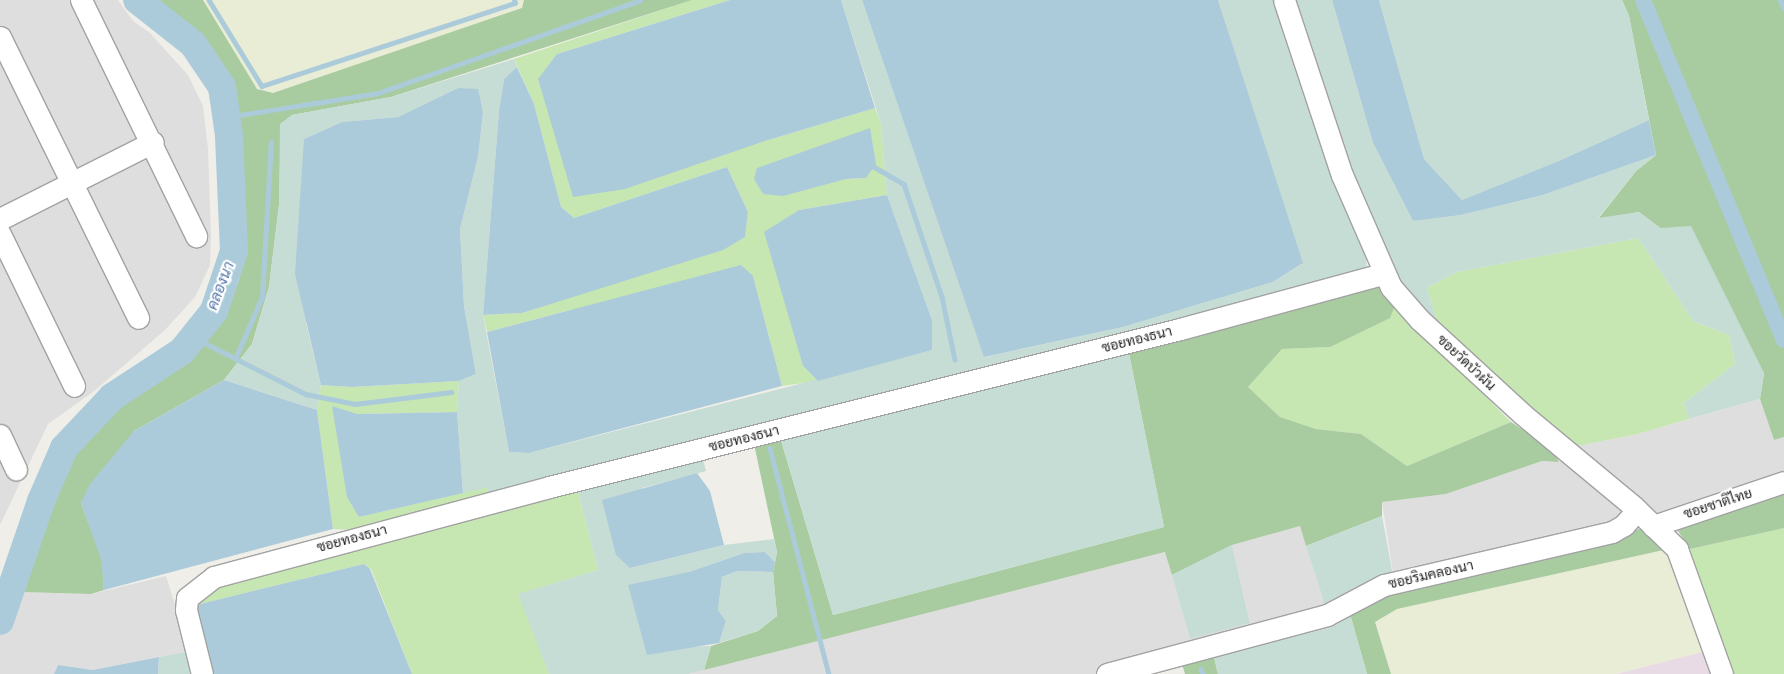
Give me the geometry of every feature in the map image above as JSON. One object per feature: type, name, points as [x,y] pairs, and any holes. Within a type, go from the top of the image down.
[{"type":"street","points":[[81,0],[153,142],[196,236]]},
{"type":"street","name":"ซอยวัดบัวผัน","points":[[1284,0],[1342,175],[1383,274],[1402,302],[1420,320],[1574,460],[1636,510],[1678,549],[1722,674]]},
{"type":"street","points":[[0,37],[73,182],[138,318]]},
{"type":"street","points":[[0,219],[153,142]]},
{"type":"street","points":[[0,234],[74,386]]},
{"type":"street","name":"ซอยทองธนา","points":[[202,674],[186,610],[188,598],[214,577],[540,489],[1180,329],[1383,274]]},
{"type":"street","points":[[0,435],[16,469]]},
{"type":"street","name":"ซอยชาติไทย","points":[[1652,526],[1784,482]]},
{"type":"street","name":"ซอยริมคลองนา","points":[[1107,674],[1327,615],[1384,585],[1612,532],[1624,525],[1636,510]]},
{"type":"shaded area","points":[[0,0],[118,0],[133,21],[150,33],[188,75],[203,106],[208,149],[211,237],[210,265],[195,297],[165,330],[93,392],[48,424],[0,525]]},
{"type":"shaded area","points":[[730,0],[841,0],[875,108],[765,141],[625,189],[573,197],[538,79],[557,54]]},
{"type":"shaded area","points":[[841,0],[862,0],[985,357],[1123,327],[1273,282],[1302,264],[1218,0],[1278,0],[1366,251],[1367,269],[1358,275],[485,497],[489,487],[463,493],[457,412],[459,381],[476,374],[464,306],[460,229],[478,157],[483,113],[458,88],[398,117],[342,122],[304,139],[306,323],[321,385],[317,410],[224,380],[252,344],[269,287],[279,205],[280,124],[292,115],[391,97],[514,59],[517,67],[504,79],[499,111],[483,315],[509,452],[529,453],[932,350],[932,320],[887,195],[881,124]]},
{"type":"shaded area","points":[[862,0],[1218,0],[1303,263],[1273,282],[1123,327],[984,357]]},
{"type":"shaded area","points":[[1292,0],[1332,0],[1373,143],[1413,221],[1461,215],[1543,195],[1656,155],[1636,171],[1598,218],[1639,212],[1660,228],[1691,226],[1764,373],[1760,399],[1689,419],[1684,403],[1735,364],[1729,335],[1693,321],[1638,238],[1457,272],[1427,288],[1437,321],[1406,296],[1380,243],[1334,128]]},
{"type":"shaded area","points":[[1332,0],[1379,0],[1424,159],[1462,200],[1561,160],[1649,120],[1656,155],[1543,195],[1461,215],[1413,221],[1373,143]]},
{"type":"shaded area","points":[[1379,0],[1622,0],[1629,16],[1649,120],[1561,160],[1462,200],[1424,159]]},
{"type":"shaded area","points":[[517,67],[534,104],[561,207],[574,218],[727,167],[748,212],[745,237],[723,250],[522,313],[483,315],[499,111],[504,79]]},
{"type":"shaded area","points":[[458,88],[478,89],[483,113],[478,157],[460,229],[464,306],[476,374],[459,381],[352,387],[321,385],[295,274],[304,139],[342,122],[398,117]]},
{"type":"shaded area","points":[[870,128],[876,164],[866,178],[846,179],[783,196],[763,194],[754,179],[757,168]]},
{"type":"shaded area","points":[[887,195],[932,320],[932,350],[818,381],[803,366],[764,232],[799,210]]},
{"type":"shaded area","points":[[741,265],[753,276],[782,386],[529,453],[509,452],[487,332]]},
{"type":"shaded area","points":[[1128,349],[1164,527],[833,615],[780,437]]},
{"type":"shaded area","points":[[224,380],[317,410],[333,529],[104,590],[101,559],[81,503],[90,484],[134,431]]},
{"type":"shaded area","points":[[1760,399],[1774,440],[1784,437],[1784,491],[1694,520],[1678,531],[1647,527],[1396,592],[1382,502],[1446,494],[1542,461],[1559,462],[1572,447],[1638,434]]},
{"type":"shaded area","points":[[332,406],[357,414],[457,412],[463,493],[359,517],[347,497]]},
{"type":"shaded area","points":[[702,456],[706,471],[642,488],[630,568],[724,545],[774,539],[777,552],[775,562],[765,552],[744,553],[689,572],[647,654],[682,647],[711,646],[704,670],[688,674],[549,674],[518,594],[598,570],[577,488]]},
{"type":"shaded area","points":[[697,473],[710,491],[724,545],[630,568],[616,555],[602,500]]},
{"type":"shaded area","points":[[1382,516],[1396,592],[1350,614],[1367,674],[1218,674],[1214,657],[1328,628],[1322,596],[1306,546]]},
{"type":"shaded area","points":[[1300,526],[1322,596],[1328,628],[1145,674],[688,674],[1166,552],[1190,639],[1250,622],[1232,545]]},
{"type":"shaded area","points":[[1232,545],[1250,623],[1190,639],[1172,575]]},
{"type":"shaded area","points":[[765,552],[775,562],[773,572],[737,571],[722,577],[718,610],[726,621],[719,643],[647,655],[628,585],[689,572],[744,553]]},
{"type":"shaded area","points":[[364,564],[370,569],[412,674],[208,674],[196,605]]},
{"type":"shaded area","points":[[737,571],[773,572],[777,616],[758,631],[719,643],[726,621],[718,610],[722,577]]},
{"type":"shaded area","points":[[166,576],[189,651],[93,670],[58,665],[54,674],[0,674],[0,633],[21,592],[91,594]]},
{"type":"shaded area","points":[[189,651],[195,674],[158,674],[159,657]]},
{"type":"shaded area","points":[[1706,651],[1713,674],[1616,674]]},
{"type":"shaded area","points":[[159,657],[158,674],[54,674],[58,665],[93,670]]},
{"type":"green space","points":[[148,0],[203,0],[257,89],[273,93],[522,8],[524,0],[692,0],[391,97],[292,115],[281,124],[279,205],[269,287],[252,344],[224,380],[134,431],[81,503],[102,559],[104,590],[91,594],[21,592],[34,547],[73,448],[119,405],[191,358],[220,317],[239,281],[245,242],[241,128],[226,80],[190,32]]},
{"type":"green space","points":[[203,0],[524,0],[523,8],[273,93],[257,89]]},
{"type":"green space","points":[[692,0],[730,0],[557,54],[765,141],[875,108],[881,124],[887,195],[799,210],[803,366],[818,381],[782,386],[753,276],[570,310],[487,332],[483,315],[522,313],[745,237],[748,212],[727,167],[574,218],[561,207],[534,104],[514,59]],"holes":[[[774,163],[866,178],[846,179],[758,168]]]},
{"type":"green space","points":[[1622,0],[1784,0],[1784,437],[1774,440],[1760,399],[1764,373],[1660,228],[1639,212],[1598,219],[1636,171],[1656,155],[1629,16]]},
{"type":"green space","points":[[1638,238],[1693,321],[1729,335],[1735,364],[1684,403],[1689,419],[1638,434],[1572,447],[1437,321],[1427,288],[1457,272]]},
{"type":"green space","points":[[1378,284],[1395,305],[1390,318],[1330,347],[1282,349],[1248,387],[1280,417],[1316,429],[1361,434],[1407,466],[1511,422],[1552,449],[1559,462],[1542,461],[1446,494],[1382,502],[1382,516],[1306,546],[1300,526],[1232,545],[1172,575],[1165,552],[704,670],[711,646],[758,631],[777,616],[773,572],[777,552],[754,444],[780,437],[833,615],[1164,527],[1128,349]]},
{"type":"green space","points":[[1395,305],[1511,422],[1407,466],[1361,434],[1316,429],[1280,417],[1248,387],[1282,349],[1330,347]]},
{"type":"green space","points":[[459,381],[457,412],[357,414],[359,517],[490,486],[485,497],[353,530],[333,529],[317,410],[321,385],[352,387]]},
{"type":"green space","points":[[577,488],[598,570],[519,594],[549,674],[412,674],[371,569],[364,564],[196,605],[211,585]]},
{"type":"green space","points":[[1784,491],[1784,528],[1690,549],[1678,531],[1694,520]]},
{"type":"green space","points":[[1647,527],[1668,549],[1397,609],[1375,622],[1391,674],[1367,674],[1350,614],[1396,592]]},
{"type":"green space","points":[[1784,528],[1784,674],[1728,674],[1690,549]]},
{"type":"green space","points":[[1668,549],[1706,651],[1615,674],[1391,674],[1375,622],[1397,609]]},
{"type":"green space","points":[[1214,657],[1218,674],[1185,674],[1182,664]]},
{"type":"waterway","name":"คลองนา","points":[[0,621],[41,501],[64,448],[112,397],[182,351],[214,311],[234,251],[229,135],[222,87],[193,44],[137,0]]},
{"type":"waterway","points":[[209,0],[262,86],[515,3],[514,0]]},
{"type":"waterway","points":[[227,117],[378,93],[640,0]]},
{"type":"waterway","points":[[1643,0],[1784,340]]},
{"type":"waterway","points":[[1780,0],[1784,8]]},
{"type":"waterway","points":[[235,359],[262,297],[271,142]]},
{"type":"waterway","points":[[871,165],[904,184],[942,297],[955,360]]},
{"type":"waterway","points":[[193,337],[306,394],[355,404],[451,392]]},
{"type":"waterway","points":[[770,448],[829,674]]},
{"type":"waterway","points":[[1201,669],[1203,674]]}]
